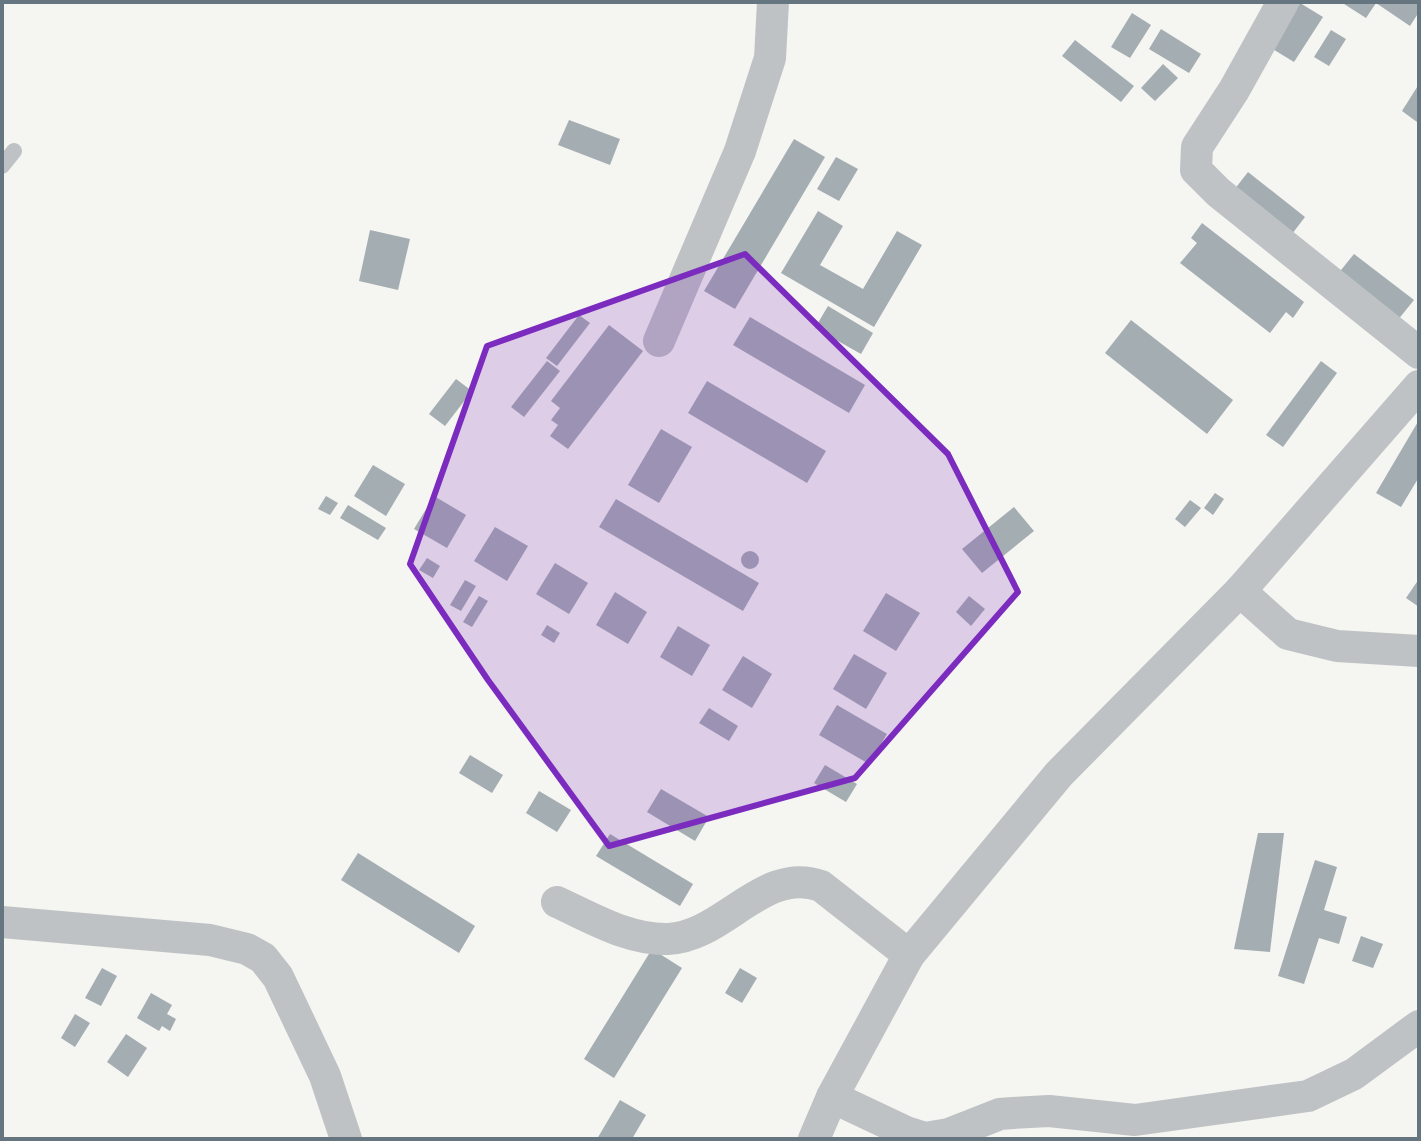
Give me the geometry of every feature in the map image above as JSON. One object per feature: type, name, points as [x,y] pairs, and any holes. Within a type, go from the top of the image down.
[{"type":"street","points":[[659,341],[740,151],[770,58],[773,2]]},
{"type":"street","points":[[1283,2],[1234,90],[1197,147],[1196,170],[1218,192],[1419,353]]},
{"type":"street","points":[[814,1139],[832,1097],[909,955],[1059,774],[1240,591],[1419,386]]},
{"type":"street","points":[[1240,591],[1288,634],[1337,646],[1419,651]]},
{"type":"street","points":[[557,902],[628,934],[670,939],[699,930],[777,886],[807,881],[821,886],[909,955]]},
{"type":"street","points":[[2,922],[210,940],[247,949],[263,958],[278,977],[325,1076],[346,1139]]},
{"type":"street","points":[[832,1097],[925,1138],[949,1134],[1000,1114],[1049,1111],[1135,1120],[1308,1096],[1354,1074],[1419,1026]]},
{"type":"lane","points":[[2,166],[14,151]]},
{"type":"highlighted area","points":[[745,254],[948,454],[1018,592],[855,778],[609,846],[488,680],[410,564],[487,346]]},
{"type":"building","points":[[1341,2],[1419,2],[1419,12],[1410,26],[1376,3],[1366,18]]},
{"type":"building","points":[[1300,3],[1323,17],[1294,62],[1271,48]]},
{"type":"building","points":[[1132,13],[1151,25],[1130,58],[1111,47]]},
{"type":"building","points":[[1161,29],[1201,54],[1189,73],[1149,49]]},
{"type":"building","points":[[1331,30],[1346,39],[1329,66],[1314,57]]},
{"type":"building","points":[[1075,40],[1134,86],[1121,102],[1062,56]]},
{"type":"building","points":[[1163,64],[1178,78],[1155,101],[1141,88]]},
{"type":"building","points":[[1419,84],[1419,119],[1417,122],[1402,111]]},
{"type":"building","points":[[569,120],[620,139],[610,165],[558,145]]},
{"type":"building","points":[[794,139],[825,157],[735,309],[704,291]]},
{"type":"building","points":[[836,157],[858,169],[839,201],[817,189]]},
{"type":"building","points":[[1248,172],[1305,217],[1292,234],[1234,190]]},
{"type":"building","points":[[818,211],[843,226],[820,265],[863,289],[897,231],[922,245],[874,327],[781,273]]},
{"type":"building","points":[[1202,223],[1304,302],[1293,318],[1286,312],[1270,333],[1180,263],[1197,243],[1191,238]]},
{"type":"building","points":[[370,230],[410,239],[398,290],[359,281]]},
{"type":"building","points":[[1354,254],[1414,300],[1397,321],[1337,275]]},
{"type":"building","points":[[828,306],[873,333],[861,354],[815,328]]},
{"type":"building","points":[[579,315],[590,323],[557,366],[546,358]]},
{"type":"building","points":[[750,317],[865,385],[849,413],[733,345]]},
{"type":"building","points":[[1131,320],[1233,400],[1207,434],[1105,353]]},
{"type":"building","points":[[609,325],[643,351],[568,449],[550,436],[558,425],[551,420],[560,408],[551,401]]},
{"type":"building","points":[[547,361],[560,371],[524,417],[511,407]]},
{"type":"building","points":[[1321,361],[1337,373],[1283,447],[1266,435]]},
{"type":"building","points":[[456,379],[472,391],[445,426],[429,414]]},
{"type":"building","points":[[707,381],[826,451],[807,483],[688,413]]},
{"type":"building","points":[[1419,420],[1419,477],[1401,507],[1376,493]]},
{"type":"building","points":[[661,429],[692,447],[659,503],[628,485]]},
{"type":"building","points":[[373,465],[405,484],[386,516],[354,496]]},
{"type":"building","points":[[1215,493],[1224,499],[1213,515],[1204,508]]},
{"type":"building","points":[[326,496],[338,503],[330,515],[318,509]]},
{"type":"building","points":[[434,496],[466,515],[447,548],[414,529]]},
{"type":"building","points":[[616,499],[759,583],[743,611],[599,527]]},
{"type":"building","points":[[1190,500],[1201,508],[1185,527],[1175,519]]},
{"type":"building","points":[[348,505],[386,528],[378,540],[340,518]]},
{"type":"building","points":[[1014,507],[1034,531],[982,573],[962,549]]},
{"type":"building","points":[[495,527],[528,546],[507,581],[474,561]]},
{"type":"building","points":[[750,551],[759,560],[750,569],[741,560]]},
{"type":"building","points":[[427,558],[440,566],[433,578],[419,570]]},
{"type":"building","points":[[555,563],[588,583],[569,614],[536,594]]},
{"type":"building","points":[[1419,579],[1419,607],[1406,598]]},
{"type":"building","points":[[465,580],[476,586],[461,611],[450,605]]},
{"type":"building","points":[[615,592],[647,612],[628,644],[596,625]]},
{"type":"building","points":[[886,593],[920,613],[896,651],[863,631]]},
{"type":"building","points":[[479,596],[488,601],[472,627],[463,622]]},
{"type":"building","points":[[969,596],[985,609],[971,626],[956,612]]},
{"type":"building","points":[[547,625],[560,633],[554,643],[541,635]]},
{"type":"building","points":[[678,626],[710,645],[692,676],[660,657]]},
{"type":"building","points":[[854,654],[887,673],[866,709],[833,689]]},
{"type":"building","points":[[743,656],[772,674],[752,708],[722,690]]},
{"type":"building","points":[[837,705],[887,734],[869,764],[819,735]]},
{"type":"building","points":[[709,708],[738,726],[729,741],[699,723]]},
{"type":"building","points":[[470,755],[503,775],[492,793],[459,773]]},
{"type":"building","points":[[825,765],[857,784],[846,802],[814,783]]},
{"type":"building","points":[[661,789],[709,817],[695,841],[647,812]]},
{"type":"building","points":[[539,791],[571,810],[557,832],[526,813]]},
{"type":"building","points":[[1258,833],[1284,833],[1270,952],[1234,949]]},
{"type":"building","points":[[610,834],[693,884],[680,906],[596,856]]},
{"type":"building","points":[[358,853],[475,926],[459,953],[341,880]]},
{"type":"building","points":[[1315,860],[1337,867],[1324,910],[1347,917],[1339,944],[1319,938],[1304,984],[1278,976]]},
{"type":"building","points":[[1361,936],[1383,944],[1373,968],[1352,961]]},
{"type":"building","points":[[652,949],[682,968],[614,1078],[584,1059]]},
{"type":"building","points":[[102,968],[117,976],[101,1006],[85,998]]},
{"type":"building","points":[[740,968],[757,978],[742,1003],[725,993]]},
{"type":"building","points":[[151,993],[172,1005],[167,1014],[176,1019],[170,1031],[162,1026],[159,1031],[137,1018]]},
{"type":"building","points":[[75,1014],[90,1023],[75,1047],[61,1038]]},
{"type":"building","points":[[126,1034],[147,1048],[128,1077],[107,1062]]},
{"type":"building","points":[[620,1100],[646,1115],[632,1139],[597,1139]]}]
